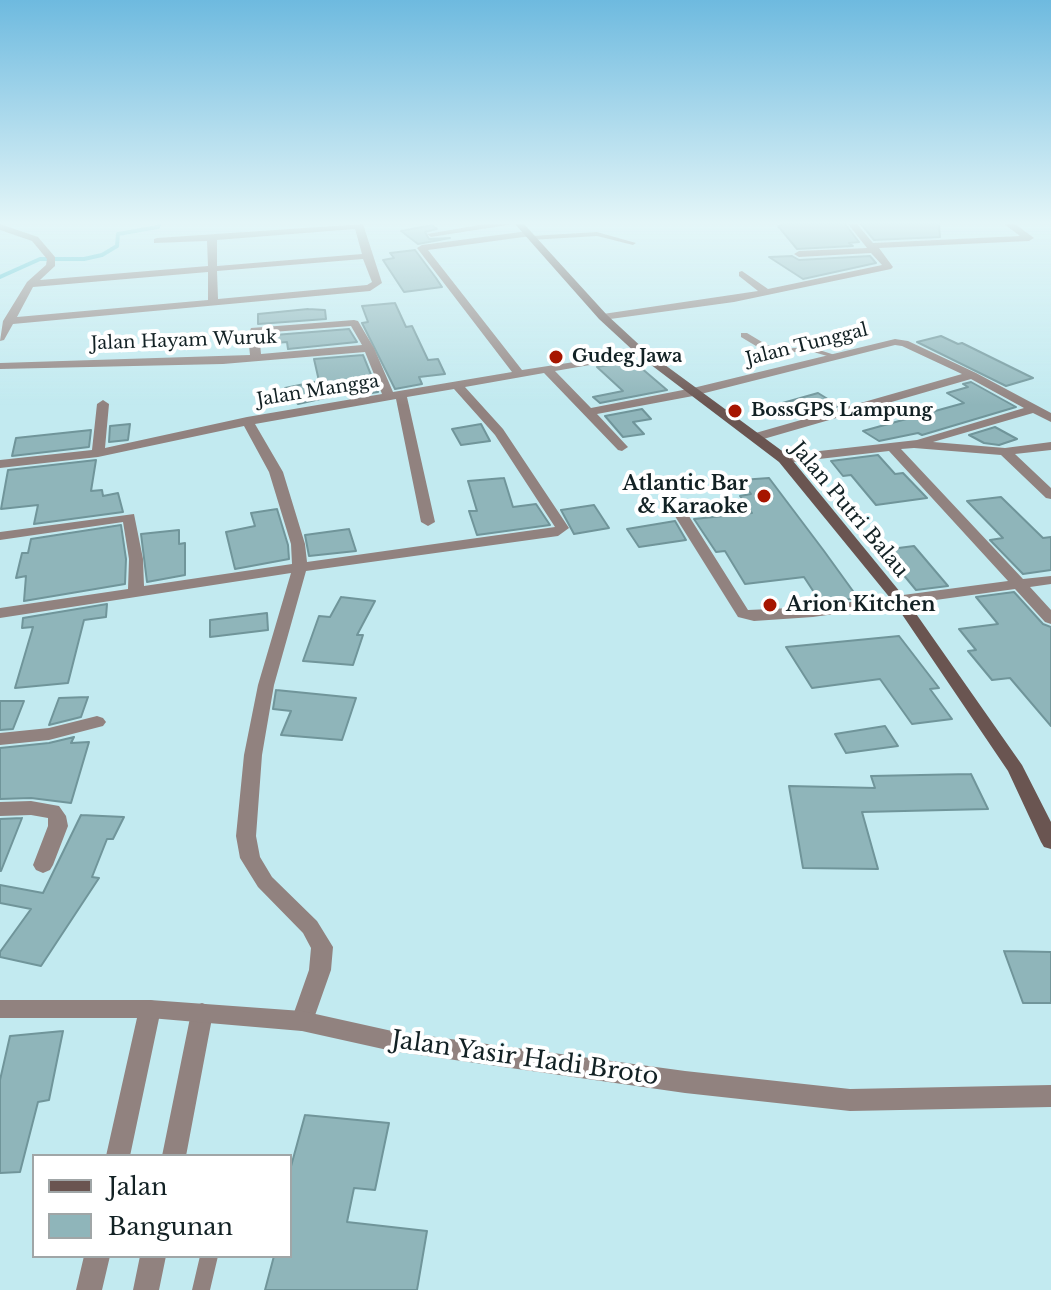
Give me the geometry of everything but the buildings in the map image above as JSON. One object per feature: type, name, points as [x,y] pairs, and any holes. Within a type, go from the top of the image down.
[{"type":"main road","name":"Jalan Putri Balau","points":[[573,284],[642,353],[784,459],[900,601],[1016,769],[1051,842]]},
{"type":"street","points":[[0,338],[30,284]]},
{"type":"street","points":[[212,284],[213,302]]},
{"type":"street","points":[[8,321],[370,288],[375,284]]},
{"type":"street","points":[[450,284],[519,374]]},
{"type":"street","points":[[756,284],[766,292]]},
{"type":"street","points":[[603,317],[734,299],[804,284]]},
{"type":"street","points":[[256,359],[254,331],[354,323],[396,397],[428,522]]},
{"type":"street","name":"Jalan Tunggal","points":[[588,412],[693,392],[886,343],[904,343],[1051,418]]},
{"type":"street","name":"Jalan Hayam Wuruk","points":[[0,366],[256,359],[369,348]]},
{"type":"street","name":"Jalan Mangga","points":[[0,464],[98,453],[247,421],[642,353]]},
{"type":"street","points":[[546,369],[622,447]]},
{"type":"street","points":[[756,437],[972,375]]},
{"type":"street","points":[[0,613],[561,530],[528,473],[499,432],[457,385]]},
{"type":"street","points":[[98,453],[103,404]]},
{"type":"street","points":[[784,459],[914,444],[1036,408]]},
{"type":"street","points":[[247,421],[276,472],[298,544],[300,567],[266,685],[253,755],[246,836],[250,858],[265,882],[310,927],[322,947],[320,970],[302,1021]]},
{"type":"street","points":[[914,444],[1005,452],[1051,446]]},
{"type":"street","points":[[893,448],[1051,619]]},
{"type":"street","points":[[1005,452],[1051,495]]},
{"type":"street","points":[[660,481],[743,614],[791,614],[1051,580]]},
{"type":"street","points":[[0,536],[129,517],[136,559],[136,591]]},
{"type":"street","points":[[0,739],[49,734],[97,722]]},
{"type":"street","points":[[0,809],[41,809],[52,811],[57,816],[58,826],[43,865]]},
{"type":"street","name":"Jalan Yasir Hadi Broto","points":[[0,1009],[150,1009],[302,1021],[424,1046],[685,1082],[850,1100],[1051,1096]]},
{"type":"street","points":[[118,1154],[150,1009]]},
{"type":"street","points":[[174,1154],[202,1013]]},
{"type":"street","points":[[89,1290],[97,1258]]},
{"type":"street","points":[[146,1290],[153,1258]]},
{"type":"lane","points":[[744,335],[764,347],[780,351],[810,349],[834,356]]},
{"type":"lane","points":[[201,1290],[209,1258]]},
{"type":"place","name":"Gudeg Jawa","points":[[556,357]]},
{"type":"place","name":"BossGPS Lampung","points":[[735,411]]},
{"type":"place","name":"Atlantic Bar & Karaoke","points":[[764,496]]},
{"type":"place","name":"Arion Kitchen","points":[[770,605]]}]
